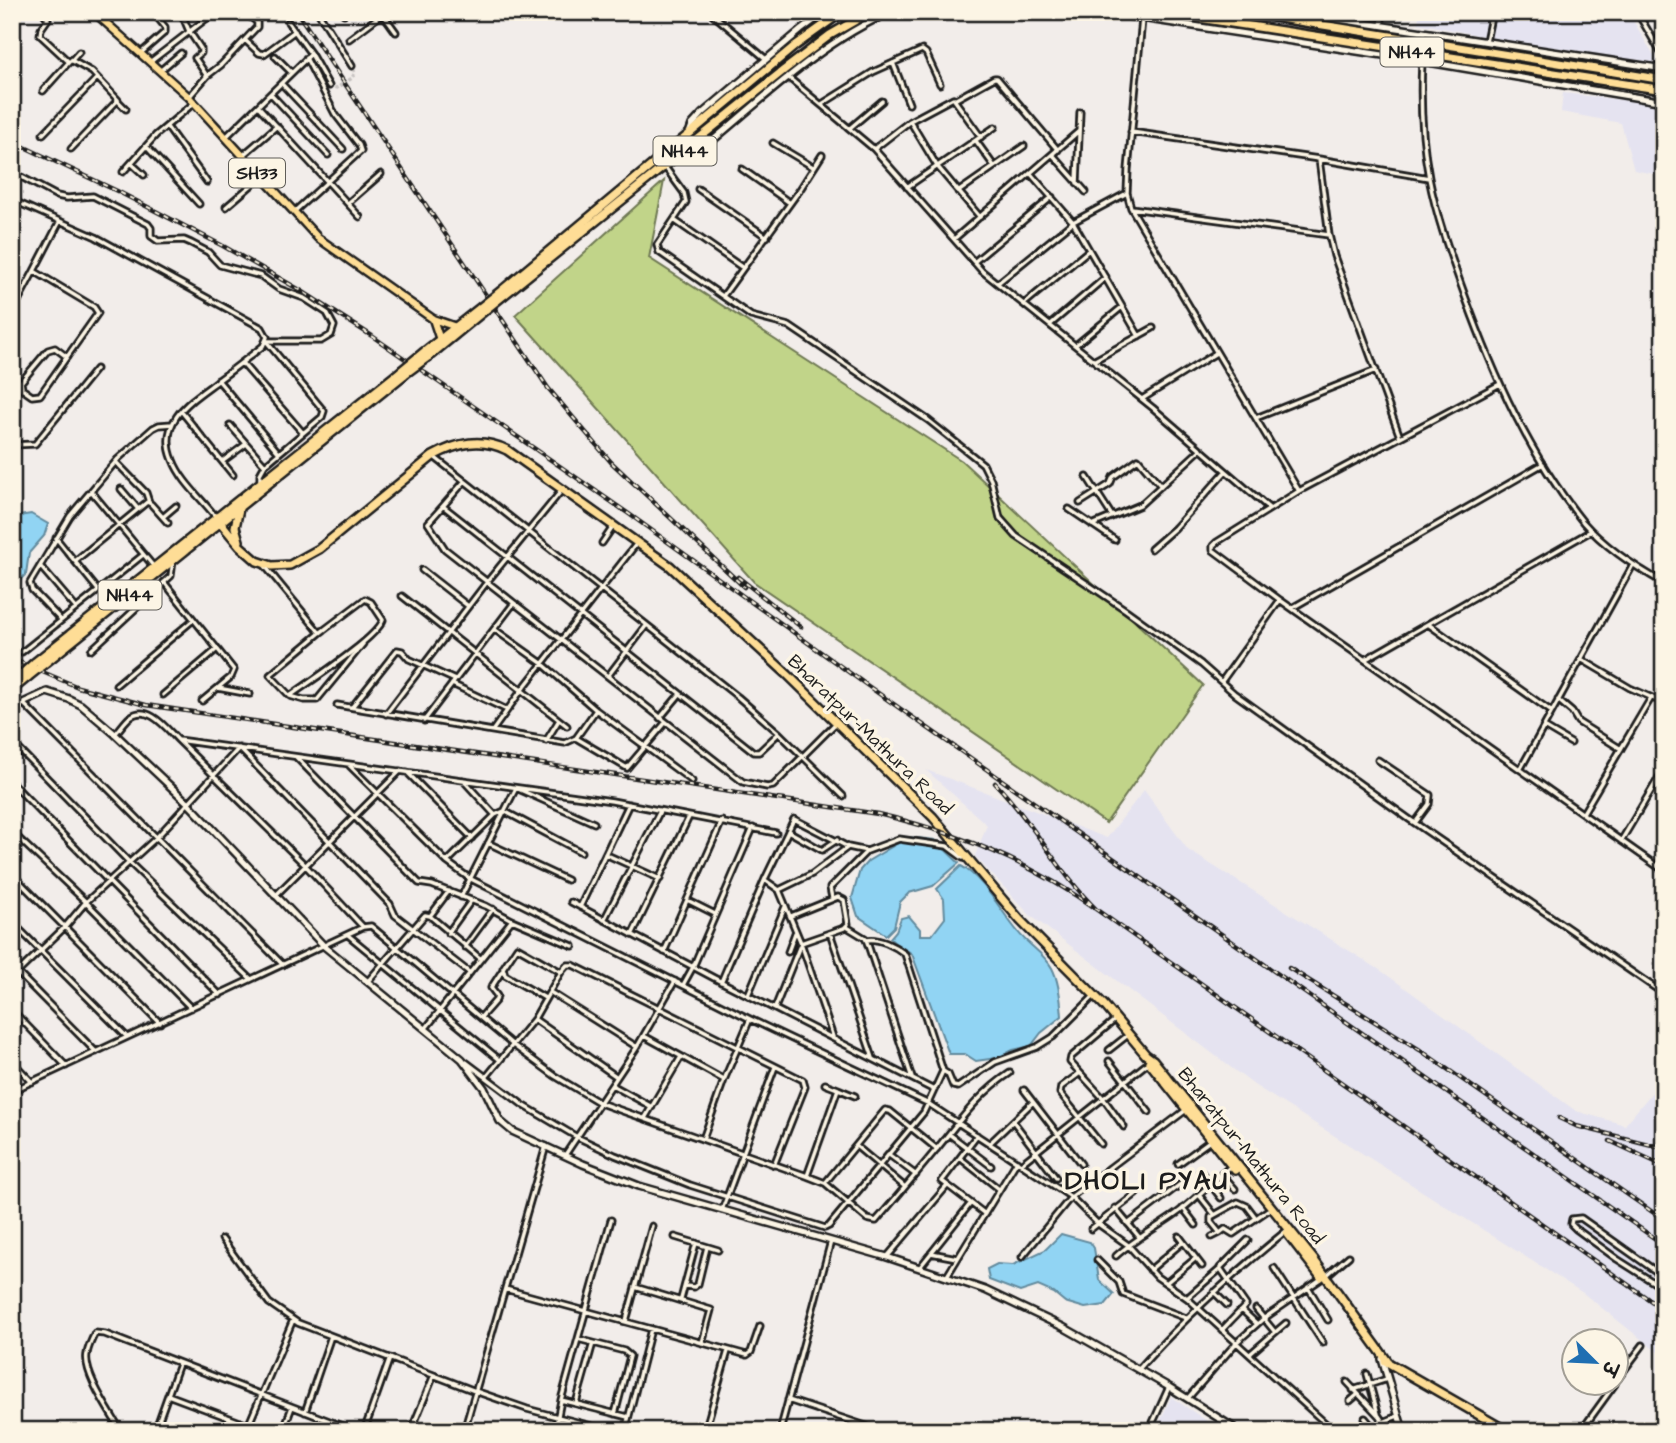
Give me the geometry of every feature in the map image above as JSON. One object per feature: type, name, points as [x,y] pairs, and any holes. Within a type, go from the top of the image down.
[{"type":"highway","name":"NH44","points":[[502,293],[796,45],[842,12]]},
{"type":"highway","name":"NH44","points":[[12,690],[26,674],[173,561],[260,483],[830,35],[870,12]]},
{"type":"highway","name":"NH44","points":[[1160,12],[1664,90]]},
{"type":"highway","name":"NH44","points":[[1242,12],[1664,80]]},
{"type":"highway","points":[[1452,46],[1469,40]]},
{"type":"highway","name":"NH44","points":[[426,355],[440,340],[482,309]]},
{"type":"highway","name":"NH44","points":[[36,666],[154,567],[239,508],[403,373]]},
{"type":"highway","name":"Bharatpur-Mathura Road","points":[[264,564],[281,567],[311,555],[433,457],[453,446],[471,442],[495,444],[563,488],[683,576],[933,817],[1020,920],[1130,1034],[1186,1110],[1312,1261]]},
{"type":"highway","points":[[239,508],[235,527],[240,546]]},
{"type":"highway","points":[[219,520],[240,546],[264,564]]},
{"type":"highway","name":"NH44","points":[[12,681],[26,674]]},
{"type":"highway","name":"Bharatpur-Mathura Road","points":[[1147,1058],[1153,1060],[1312,1261],[1385,1361],[1507,1431]]},
{"type":"main road","name":"SH33","points":[[97,15],[192,100],[293,213],[331,248],[433,319],[456,327]]},
{"type":"main road","points":[[433,319],[440,340]]},
{"type":"street","points":[[43,12],[48,19],[40,35],[70,61],[97,77],[126,109]]},
{"type":"street","points":[[97,15],[106,12]]},
{"type":"street","points":[[139,55],[165,32],[165,27],[153,12]]},
{"type":"street","points":[[181,12],[202,51],[195,58],[207,76]]},
{"type":"street","points":[[149,63],[215,12]]},
{"type":"street","points":[[123,172],[192,100],[207,76],[221,65],[258,24],[244,12]]},
{"type":"street","points":[[318,12],[352,66]]},
{"type":"street","points":[[710,12],[766,59]]},
{"type":"street","points":[[688,136],[692,125],[703,113],[825,12]]},
{"type":"street","points":[[680,155],[701,150],[836,42],[891,12]]},
{"type":"street","points":[[1102,12],[1422,61],[1664,102]]},
{"type":"street","points":[[1293,12],[1664,69]]},
{"type":"street","points":[[1381,26],[1383,12]]},
{"type":"street","points":[[1486,42],[1492,12]]},
{"type":"street","points":[[1637,12],[1664,58]]},
{"type":"street","points":[[349,39],[384,13],[397,32]]},
{"type":"street","points":[[1142,18],[1127,193],[1131,208],[1299,491]]},
{"type":"street","points":[[289,22],[329,86]]},
{"type":"street","points":[[245,40],[259,53],[264,54],[295,31]]},
{"type":"street","points":[[822,104],[873,72],[924,50],[940,84]]},
{"type":"street","points":[[43,91],[79,52]]},
{"type":"street","points":[[159,71],[181,53]]},
{"type":"street","points":[[226,137],[311,54]]},
{"type":"street","points":[[275,56],[292,72]]},
{"type":"street","points":[[293,213],[361,151],[335,114],[306,58]]},
{"type":"street","points":[[1422,61],[1423,127],[1429,178],[1446,243],[1500,384],[1543,464],[1591,531],[1633,565],[1664,583]]},
{"type":"street","points":[[893,63],[909,104]]},
{"type":"street","points":[[43,134],[97,77]]},
{"type":"street","points":[[789,78],[874,149],[974,262],[1142,399],[1270,509]]},
{"type":"street","points":[[874,149],[910,121],[950,98],[956,99],[997,78],[1059,150]]},
{"type":"street","points":[[281,83],[343,149]]},
{"type":"street","points":[[271,94],[328,155]]},
{"type":"street","points":[[956,99],[981,137]]},
{"type":"street","points":[[71,149],[118,100]]},
{"type":"street","points":[[850,128],[882,101]]},
{"type":"street","points":[[259,107],[360,217]]},
{"type":"street","points":[[1077,183],[1080,112]]},
{"type":"street","points":[[910,121],[937,166],[980,217]]},
{"type":"street","points":[[242,156],[277,126]]},
{"type":"street","points":[[167,127],[206,182]]},
{"type":"street","points":[[907,187],[995,127]]},
{"type":"street","points":[[954,239],[1079,131]]},
{"type":"street","points":[[1131,132],[1429,178]]},
{"type":"street","points":[[976,141],[994,166]]},
{"type":"street","points":[[773,143],[813,168]]},
{"type":"street","points":[[146,146],[199,204]]},
{"type":"street","points":[[958,192],[1024,146]]},
{"type":"street","points":[[722,297],[767,237],[822,155]]},
{"type":"street","points":[[1053,155],[1086,192]]},
{"type":"street","points":[[1319,159],[1329,235],[1336,264],[1400,437]]},
{"type":"street","points":[[131,163],[144,175]]},
{"type":"street","points":[[665,167],[685,197],[684,207],[657,249],[751,316],[789,326],[939,429],[984,464],[991,480],[1000,518],[1008,530],[1126,610],[1222,681],[1235,694],[1415,823],[1664,994]]},
{"type":"street","points":[[742,169],[790,204]]},
{"type":"street","points":[[12,172],[57,196],[93,196],[148,224],[151,236],[158,241],[178,240],[191,243],[208,251],[220,265],[261,276],[279,289],[304,298],[327,313],[334,326],[331,335],[321,341],[266,341],[188,402],[172,424],[169,446],[172,458],[180,474],[219,520]]},
{"type":"street","points":[[348,203],[381,174]]},
{"type":"street","points":[[1031,174],[1073,222],[1139,336]]},
{"type":"street","points":[[226,207],[261,177]]},
{"type":"street","points":[[698,189],[767,237]]},
{"type":"street","points":[[998,283],[1073,222],[1127,193]]},
{"type":"street","points":[[974,262],[1052,197]]},
{"type":"street","points":[[12,200],[96,237],[262,328],[267,337],[266,341],[324,411],[322,417],[265,465],[260,474],[260,483]]},
{"type":"street","points":[[1131,208],[1329,235]]},
{"type":"street","points":[[674,220],[743,268]]},
{"type":"street","points":[[12,307],[17,303],[60,221]]},
{"type":"street","points":[[1024,304],[1089,250]]},
{"type":"street","points":[[34,271],[94,307],[97,313],[67,357],[40,395],[32,396],[22,389],[21,382],[48,349],[55,348],[67,357]]},
{"type":"street","points":[[1051,324],[1106,277]]},
{"type":"street","points":[[1076,344],[1122,307]]},
{"type":"street","points":[[1095,360],[1153,328]]},
{"type":"street","points":[[1142,399],[1216,353]]},
{"type":"street","points":[[242,362],[303,433]]},
{"type":"street","points":[[12,444],[35,444],[96,369]]},
{"type":"street","points":[[1256,418],[1376,370]]},
{"type":"street","points":[[218,380],[279,453]]},
{"type":"street","points":[[1500,384],[1299,491],[1213,546],[1216,553],[1280,600],[1664,871]]},
{"type":"street","points":[[180,411],[233,475]]},
{"type":"street","points":[[61,620],[30,588],[30,583],[70,516],[116,461],[153,428],[172,424]]},
{"type":"street","points":[[230,425],[265,465]]},
{"type":"street","points":[[222,462],[246,444]]},
{"type":"street","points":[[1092,525],[1134,509],[1201,449]]},
{"type":"street","points":[[433,457],[738,697],[843,796]]},
{"type":"street","points":[[1080,503],[1110,484],[1113,477],[1138,459],[1161,486]]},
{"type":"street","points":[[116,461],[146,493],[149,502],[168,523]]},
{"type":"street","points":[[1292,608],[1543,464]]},
{"type":"street","points":[[1151,549],[1192,511],[1226,471]]},
{"type":"street","points":[[1087,477],[1112,516]]},
{"type":"street","points":[[464,482],[429,520],[430,528],[445,549],[743,782],[770,787],[837,722]]},
{"type":"street","points":[[386,714],[563,488]]},
{"type":"street","points":[[121,489],[138,509]]},
{"type":"street","points":[[91,491],[154,567]]},
{"type":"street","points":[[75,561],[149,502]]},
{"type":"street","points":[[163,517],[176,506]]},
{"type":"street","points":[[443,506],[754,752],[759,752],[779,733]]},
{"type":"street","points":[[1069,509],[1115,540]]},
{"type":"street","points":[[602,543],[614,525]]},
{"type":"street","points":[[1366,659],[1591,531]]},
{"type":"street","points":[[56,538],[98,590]]},
{"type":"street","points":[[493,730],[638,541]]},
{"type":"street","points":[[22,652],[143,555]]},
{"type":"street","points":[[92,650],[173,573],[173,561]]},
{"type":"street","points":[[264,564],[320,633]]},
{"type":"street","points":[[1521,768],[1633,565]]},
{"type":"street","points":[[40,566],[76,608]]},
{"type":"street","points":[[422,570],[468,606]]},
{"type":"street","points":[[164,582],[234,670],[231,677],[202,701]]},
{"type":"street","points":[[402,596],[567,726]]},
{"type":"street","points":[[289,696],[380,627],[383,620],[367,599],[271,672],[270,677],[289,696],[304,701],[317,700],[366,640]]},
{"type":"street","points":[[1222,681],[1280,600]]},
{"type":"street","points":[[424,721],[514,603]]},
{"type":"street","points":[[116,685],[193,621]]},
{"type":"street","points":[[1428,624],[1552,712]]},
{"type":"street","points":[[608,676],[646,626]]},
{"type":"street","points":[[494,629],[543,664],[596,710],[692,781]]},
{"type":"street","points":[[163,695],[216,650]]},
{"type":"street","points":[[352,707],[396,651],[402,651],[409,659],[507,710]]},
{"type":"street","points":[[1581,660],[1630,688],[1664,703]]},
{"type":"street","points":[[218,688],[250,694]]},
{"type":"street","points":[[12,712],[39,694],[54,692],[81,705],[188,803],[324,946],[462,1059],[523,1105],[577,1137],[665,1177],[825,1228]]},
{"type":"street","points":[[660,718],[680,694]]},
{"type":"street","points":[[1582,814],[1651,698]]},
{"type":"street","points":[[1559,700],[1578,722],[1621,748]]},
{"type":"street","points":[[23,704],[283,965]]},
{"type":"street","points":[[337,705],[568,743],[576,738],[596,710]]},
{"type":"street","points":[[115,734],[131,716],[155,716],[305,865],[363,927]]},
{"type":"street","points":[[546,741],[559,720]]},
{"type":"street","points":[[576,738],[627,768],[666,722]]},
{"type":"street","points":[[1544,727],[1571,743]]},
{"type":"street","points":[[178,740],[629,804],[776,833]]},
{"type":"street","points":[[12,742],[130,863],[251,979]]},
{"type":"street","points":[[12,978],[65,927],[86,902],[156,838],[239,748]]},
{"type":"street","points":[[239,748],[390,905],[396,915],[470,973]]},
{"type":"street","points":[[295,756],[419,883],[432,885],[494,909],[512,920],[573,946]]},
{"type":"street","points":[[1378,760],[1430,795],[1429,804],[1415,823]]},
{"type":"street","points":[[348,763],[447,862],[469,878],[929,1104],[1071,1197],[1097,1223],[1128,1245],[1150,1270],[1187,1298],[1334,1431]]},
{"type":"street","points":[[1621,841],[1664,769]]},
{"type":"street","points":[[275,896],[400,771]]},
{"type":"street","points":[[406,772],[472,838]]},
{"type":"street","points":[[462,779],[495,815]]},
{"type":"street","points":[[12,783],[220,995]]},
{"type":"street","points":[[461,897],[516,788]]},
{"type":"street","points":[[516,788],[594,823]]},
{"type":"street","points":[[580,907],[629,804]]},
{"type":"street","points":[[447,862],[495,815],[503,811]]},
{"type":"street","points":[[503,811],[581,852]]},
{"type":"street","points":[[604,920],[660,811]]},
{"type":"street","points":[[632,935],[689,817]]},
{"type":"street","points":[[721,982],[795,818],[848,847],[867,851]]},
{"type":"street","points":[[664,951],[722,821]]},
{"type":"street","points":[[683,985],[753,828]]},
{"type":"street","points":[[788,831],[822,850],[837,841]]},
{"type":"street","points":[[12,832],[86,902],[191,1009]]},
{"type":"street","points":[[832,898],[830,888],[867,851],[899,839],[947,846],[974,866]]},
{"type":"street","points":[[488,843],[567,880]]},
{"type":"street","points":[[779,890],[812,874],[848,847]]},
{"type":"street","points":[[605,854],[660,879]]},
{"type":"street","points":[[12,874],[160,1023]]},
{"type":"street","points":[[765,880],[779,890],[791,916],[834,1039]]},
{"type":"street","points":[[368,981],[411,929],[422,917],[429,916],[449,891]]},
{"type":"street","points":[[791,916],[832,898],[844,900],[847,927],[866,940],[912,1079]]},
{"type":"street","points":[[687,900],[715,914]]},
{"type":"street","points":[[449,933],[472,901]]},
{"type":"street","points":[[571,902],[934,1090]]},
{"type":"street","points":[[748,995],[786,905]]},
{"type":"street","points":[[465,947],[494,909]]},
{"type":"street","points":[[429,916],[481,959]]},
{"type":"street","points":[[426,1028],[512,920]]},
{"type":"street","points":[[12,922],[128,1038]]},
{"type":"street","points":[[12,1091],[363,927],[372,926],[513,1045],[555,1076],[600,1103],[825,1183],[867,1219],[876,1221],[959,1123],[968,1108],[1010,1073]]},
{"type":"street","points":[[775,1008],[801,943],[847,927]]},
{"type":"street","points":[[788,952],[796,931]]},
{"type":"street","points":[[830,933],[873,1058]]},
{"type":"street","points":[[348,935],[500,1060]]},
{"type":"street","points":[[821,1238],[825,1228],[849,1203],[929,1104],[943,1072],[905,954],[883,942],[866,940]]},
{"type":"street","points":[[481,1017],[496,1000],[497,996],[491,988],[517,947],[561,972]]},
{"type":"street","points":[[487,1076],[534,1019],[561,972],[567,965],[573,965],[803,1080],[805,1085],[774,1165]]},
{"type":"street","points":[[12,967],[96,1052]]},
{"type":"street","points":[[503,970],[509,978],[545,999]]},
{"type":"street","points":[[565,1155],[644,1036],[675,981]]},
{"type":"street","points":[[550,991],[637,1047]]},
{"type":"street","points":[[943,1072],[948,1074],[953,1086],[958,1087],[995,1062],[1037,1047],[1053,1037],[1095,995]]},
{"type":"street","points":[[12,1010],[66,1066]]},
{"type":"street","points":[[703,1139],[750,1018]]},
{"type":"street","points":[[1116,1018],[1071,1057],[1070,1062],[1103,1098],[1124,1127]]},
{"type":"street","points":[[534,1019],[617,1077]]},
{"type":"street","points":[[1110,1050],[1130,1034]]},
{"type":"street","points":[[644,1036],[724,1080]]},
{"type":"street","points":[[645,1118],[681,1057]]},
{"type":"street","points":[[947,1276],[1019,1162],[1124,1081],[1147,1058]]},
{"type":"street","points":[[462,1059],[488,1094],[505,1126],[546,1146],[639,1186],[887,1257],[985,1290],[1063,1327],[1188,1398],[1239,1431]]},
{"type":"street","points":[[12,1061],[32,1082]]},
{"type":"street","points":[[1109,1061],[1149,1112]]},
{"type":"street","points":[[722,1210],[776,1067]]},
{"type":"street","points":[[1080,1073],[1059,1091],[1101,1144]]},
{"type":"street","points":[[825,1084],[855,1096]]},
{"type":"street","points":[[612,1085],[652,1107]]},
{"type":"street","points":[[807,1176],[838,1089]]},
{"type":"street","points":[[1024,1090],[1081,1164]]},
{"type":"street","points":[[990,1143],[1033,1102]]},
{"type":"street","points":[[825,1183],[885,1110],[890,1111],[937,1149]]},
{"type":"street","points":[[1022,1257],[1071,1197],[1186,1110]]},
{"type":"street","points":[[1013,1121],[1056,1178]]},
{"type":"street","points":[[949,1134],[991,1166]]},
{"type":"street","points":[[977,1135],[942,1181],[985,1214]]},
{"type":"street","points":[[1178,1164],[1211,1140]]},
{"type":"street","points":[[855,1145],[905,1187]]},
{"type":"street","points":[[464,1431],[546,1146]]},
{"type":"street","points":[[888,1154],[916,1175]]},
{"type":"street","points":[[960,1158],[1000,1190]]},
{"type":"street","points":[[1116,1256],[1183,1208],[1232,1166]]},
{"type":"street","points":[[1200,1171],[1221,1198]]},
{"type":"street","points":[[1223,1174],[1235,1189]]},
{"type":"street","points":[[1128,1224],[1182,1183]]},
{"type":"street","points":[[887,1257],[947,1186]]},
{"type":"street","points":[[1091,1229],[1136,1194]]},
{"type":"street","points":[[1199,1195],[1214,1214]]},
{"type":"street","points":[[1220,1233],[1210,1220],[1214,1214],[1238,1202],[1247,1206],[1255,1218]]},
{"type":"street","points":[[920,1267],[971,1203]]},
{"type":"street","points":[[1115,1208],[1140,1238]]},
{"type":"street","points":[[1183,1208],[1196,1225]]},
{"type":"street","points":[[1212,1237],[1225,1229],[1233,1234],[1268,1210]]},
{"type":"street","points":[[1664,1277],[1581,1218],[1572,1219],[1576,1229],[1664,1289]]},
{"type":"street","points":[[555,1431],[561,1400],[611,1220]]},
{"type":"street","points":[[626,1321],[652,1226]]},
{"type":"street","points":[[1138,1370],[1227,1279],[1286,1231]]},
{"type":"street","points":[[1179,1236],[1202,1266]]},
{"type":"street","points":[[675,1237],[718,1250]]},
{"type":"street","points":[[222,1239],[269,1303],[293,1320],[475,1391],[527,1409],[611,1431]]},
{"type":"street","points":[[1187,1298],[1248,1240]]},
{"type":"street","points":[[780,1431],[831,1241]]},
{"type":"street","points":[[1150,1270],[1183,1242]]},
{"type":"street","points":[[681,1299],[696,1243]]},
{"type":"street","points":[[685,1286],[694,1287],[698,1284],[707,1247]]},
{"type":"street","points":[[931,1253],[957,1258]]},
{"type":"street","points":[[1188,1398],[1237,1342],[1257,1324],[1349,1256]]},
{"type":"street","points":[[1166,1283],[1196,1258]]},
{"type":"street","points":[[1097,1260],[1119,1282],[1123,1294],[1186,1318]]},
{"type":"street","points":[[1274,1268],[1323,1343]]},
{"type":"street","points":[[1219,1270],[1246,1303],[1222,1330]]},
{"type":"street","points":[[635,1287],[681,1299],[711,1311],[702,1343]]},
{"type":"street","points":[[1308,1287],[1328,1320]]},
{"type":"street","points":[[505,1289],[728,1351],[750,1354],[760,1326]]},
{"type":"street","points":[[1214,1292],[1227,1305]]},
{"type":"street","points":[[1256,1309],[1274,1331]]},
{"type":"street","points":[[1242,1310],[1257,1324]]},
{"type":"street","points":[[246,1431],[293,1320]]},
{"type":"street","points":[[1250,1354],[1286,1323]]},
{"type":"street","points":[[625,1431],[651,1329]]},
{"type":"street","points":[[121,1431],[86,1364],[86,1354],[95,1333],[105,1334],[355,1431]]},
{"type":"street","points":[[305,1412],[331,1336]]},
{"type":"street","points":[[579,1339],[624,1351],[629,1356],[615,1414]]},
{"type":"street","points":[[576,1403],[593,1343]]},
{"type":"street","points":[[1630,1363],[1643,1345]]},
{"type":"street","points":[[705,1431],[728,1351]]},
{"type":"street","points":[[363,1431],[390,1358]]},
{"type":"street","points":[[1385,1361],[1387,1379],[1402,1428],[1394,1431]]},
{"type":"street","points":[[155,1431],[179,1364]]},
{"type":"street","points":[[1367,1374],[1379,1416]]},
{"type":"street","points":[[411,1431],[433,1375]]},
{"type":"street","points":[[1353,1390],[1387,1379]]},
{"type":"street","points":[[1347,1382],[1384,1423],[1398,1416]]},
{"type":"street","points":[[1149,1431],[1169,1387]]},
{"type":"street","points":[[168,1395],[248,1425]]},
{"type":"street","points":[[1350,1401],[1357,1395]]},
{"type":"street","points":[[1581,1431],[1605,1398]]},
{"type":"street","points":[[561,1400],[628,1417]]},
{"type":"street","points":[[789,1401],[862,1428],[881,1431]]},
{"type":"street","points":[[283,1431],[292,1407]]},
{"type":"street","points":[[1365,1418],[1377,1431]]},
{"type":"shaded area","points":[[1420,12],[1628,12],[1658,63],[1516,43],[1418,23]]},
{"type":"shaded area","points":[[1563,93],[1664,105],[1664,176],[1634,170],[1621,123],[1561,112]]},
{"type":"shaded area","points":[[926,770],[1107,838],[1144,790],[1188,850],[1380,970],[1576,1111],[1625,1125],[1664,1078],[1664,1357],[1583,1293],[1254,1085],[1030,915],[975,856],[987,825]]},
{"type":"shaded area","points":[[1171,1397],[1222,1431],[1156,1431]]},
{"type":"green space","points":[[664,181],[649,258],[962,461],[1203,685],[1106,823],[754,582],[515,315]]},
{"type":"water","points":[[31,514],[48,524],[44,536],[29,553],[26,574],[16,593],[19,595],[12,632],[12,517]]},
{"type":"water","points":[[908,837],[935,840],[959,863],[933,886],[909,893],[900,902],[894,927],[886,935],[858,916],[852,898],[860,870],[868,861]]},
{"type":"water","points":[[961,866],[977,878],[1018,932],[1049,963],[1058,985],[1062,1016],[1041,1033],[1031,1046],[1013,1050],[997,1058],[976,1061],[965,1054],[949,1054],[912,954],[890,938],[901,918],[909,916],[920,929],[920,935],[932,935],[945,918],[944,899],[937,889]]},
{"type":"water","points":[[1061,1234],[1090,1242],[1094,1248],[1099,1280],[1114,1294],[1105,1305],[1085,1308],[1065,1302],[1054,1293],[1038,1286],[1020,1292],[989,1280],[987,1269],[997,1264],[1013,1265],[1045,1250]]},
{"type":"tunnel","points":[[329,86],[337,88],[352,78],[355,73],[352,66]]},
{"type":"railway","points":[[297,12],[548,388],[611,462],[744,587]]},
{"type":"railway","points":[[12,141],[223,246],[300,290],[372,336],[629,514],[868,686],[1664,1245]]},
{"type":"railway","points":[[738,577],[801,627]]},
{"type":"railway","points":[[12,659],[78,687],[146,705],[878,814],[936,830],[992,851],[1046,878],[1097,910]]},
{"type":"railway","points":[[995,783],[1070,880],[1097,910],[1664,1310]]},
{"type":"railway","points":[[1289,968],[1420,1050],[1664,1220]]},
{"type":"railway","points":[[1559,1118],[1576,1126],[1664,1148]]},
{"type":"railway","points":[[1610,1141],[1664,1166]]},
{"type":"district","name":"DHOLI PYAU","points":[[1147,1181]]}]
